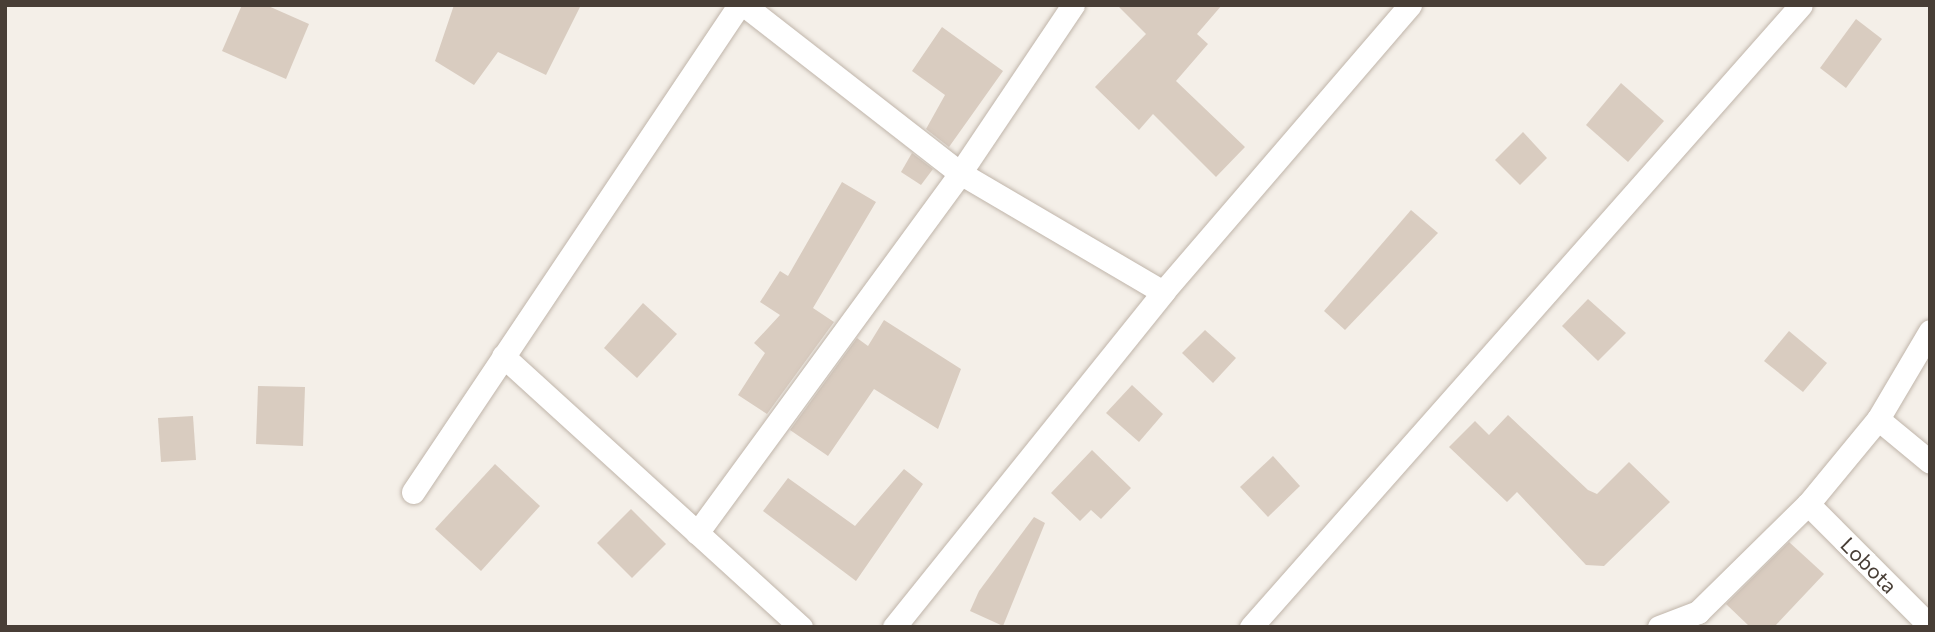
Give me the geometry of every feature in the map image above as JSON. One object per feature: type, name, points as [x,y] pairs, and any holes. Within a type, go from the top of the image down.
[{"type":"lane","points":[[414,492],[503,356],[742,5],[960,173],[1163,292]]},
{"type":"lane","points":[[698,533],[960,173],[1073,5]]},
{"type":"lane","points":[[894,627],[1163,292],[1410,5]]},
{"type":"lane","points":[[1251,627],[1801,5]]},
{"type":"lane","points":[[1659,627],[1698,612],[1808,504],[1878,419],[1930,331]]},
{"type":"lane","points":[[503,356],[698,533],[790,624]]},
{"type":"lane","points":[[1878,419],[1930,462]]},
{"type":"lane","name":"Lobota","points":[[1808,504],[1930,626]]},
{"type":"building","points":[[242,5],[266,5],[309,24],[286,79],[222,51]]},
{"type":"building","points":[[454,5],[581,5],[546,75],[498,52],[474,85],[435,61]]},
{"type":"building","points":[[1117,5],[1222,5],[1197,34],[1208,44],[1176,81],[1245,147],[1216,177],[1153,114],[1139,130],[1095,87],[1146,34]]},
{"type":"building","points":[[1856,19],[1882,39],[1846,88],[1820,68]]},
{"type":"building","points":[[942,27],[1003,71],[949,147],[926,129],[945,95],[912,71]]},
{"type":"building","points":[[1621,83],[1664,121],[1628,162],[1586,125]]},
{"type":"building","points":[[1523,132],[1547,158],[1520,185],[1495,160]]},
{"type":"building","points":[[912,153],[933,169],[921,185],[901,172]]},
{"type":"building","points":[[842,182],[876,202],[813,308],[834,322],[767,414],[738,395],[765,353],[754,343],[780,315],[760,302],[780,271],[788,276]]},
{"type":"building","points":[[1411,210],[1438,233],[1345,330],[1324,311]]},
{"type":"building","points":[[1588,299],[1626,333],[1598,361],[1562,326]]},
{"type":"building","points":[[643,303],[677,334],[637,378],[604,348]]},
{"type":"building","points":[[884,320],[961,369],[938,429],[874,389],[828,456],[790,430],[857,338],[868,346]]},
{"type":"building","points":[[1205,330],[1236,358],[1213,383],[1182,353]]},
{"type":"building","points":[[1789,331],[1827,363],[1803,392],[1764,361]]},
{"type":"building","points":[[1132,385],[1163,414],[1139,442],[1106,413]]},
{"type":"building","points":[[258,386],[305,387],[303,446],[256,444]]},
{"type":"building","points":[[1508,415],[1588,490],[1597,494],[1629,462],[1670,502],[1604,566],[1586,565],[1517,492],[1507,502],[1449,447],[1475,421],[1489,435]]},
{"type":"building","points":[[193,416],[196,460],[161,462],[158,418]]},
{"type":"building","points":[[1092,450],[1131,488],[1101,519],[1091,510],[1080,521],[1051,493]]},
{"type":"building","points":[[1273,456],[1300,486],[1268,517],[1240,487]]},
{"type":"building","points":[[495,464],[540,506],[481,571],[435,529]]},
{"type":"building","points":[[904,469],[923,484],[856,581],[763,511],[788,478],[855,526]]},
{"type":"building","points":[[631,509],[666,544],[632,578],[597,543]]},
{"type":"building","points":[[1034,517],[1045,523],[1003,626],[970,611],[979,591]]},
{"type":"building","points":[[1789,542],[1824,574],[1774,627],[1750,627],[1726,604]]}]
